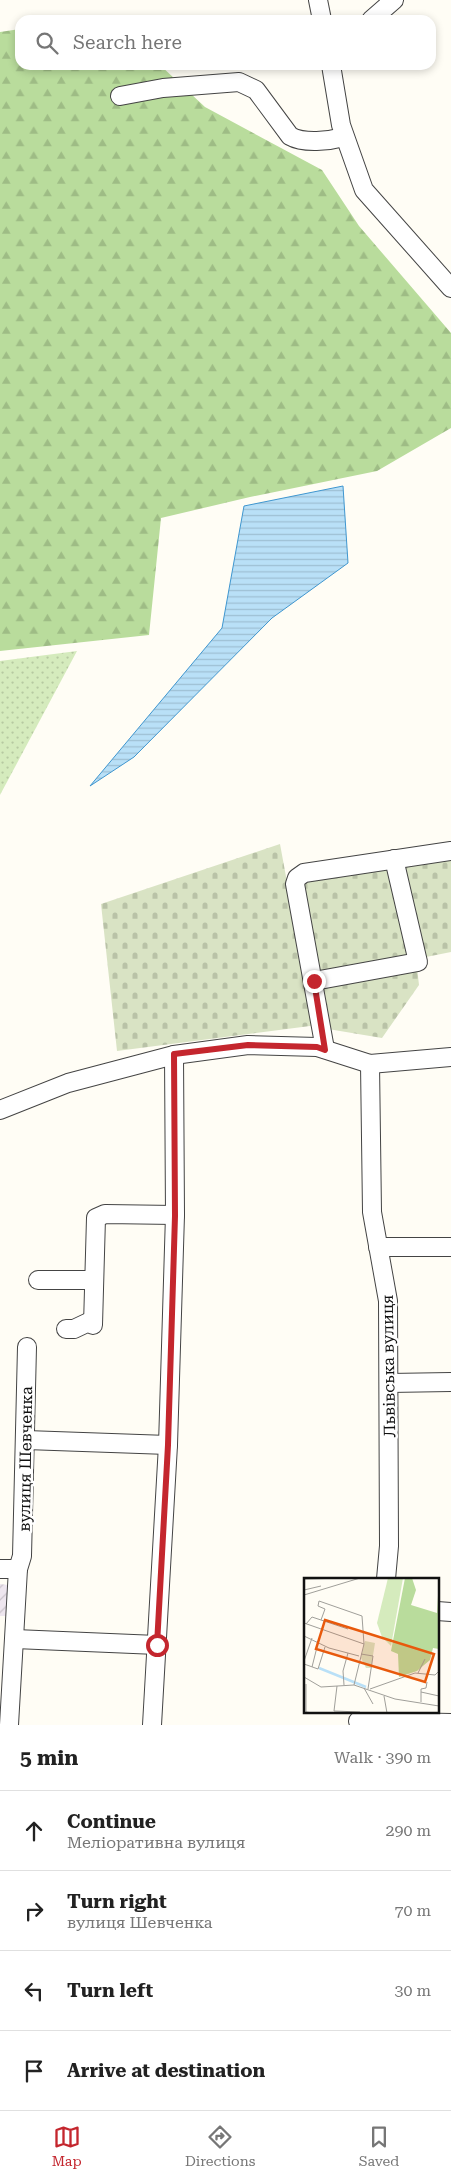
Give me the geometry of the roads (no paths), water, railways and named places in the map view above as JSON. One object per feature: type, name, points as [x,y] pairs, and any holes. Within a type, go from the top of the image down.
[{"type":"street","points":[[318,0],[321,15]]},
{"type":"street","points":[[377,15],[394,0]]},
{"type":"street","points":[[332,70],[344,137],[364,190],[451,288]]},
{"type":"street","points":[[120,96],[163,88],[238,82],[256,90],[290,136],[296,139],[331,140],[344,137]]},
{"type":"street","points":[[325,1050],[314,981],[294,884],[297,878],[304,873],[451,851]]},
{"type":"street","points":[[314,981],[418,962],[394,859]]},
{"type":"street","points":[[0,1110],[68,1083],[174,1054],[248,1045],[317,1047],[370,1064],[451,1057]]},
{"type":"street","points":[[152,1725],[168,1445],[175,1216],[174,1054]]},
{"type":"street","name":"Львівська вулиця","points":[[370,1064],[372,1212],[388,1301],[389,1546],[386,1578]]},
{"type":"street","points":[[66,1329],[74,1329],[93,1323],[96,1218],[105,1214],[175,1216]]},
{"type":"street","points":[[378,1247],[451,1247]]},
{"type":"street","points":[[38,1280],[94,1280]]},
{"type":"street","name":"вулиця Шевченка","points":[[9,1725],[18,1570],[22,1556],[27,1347]]},
{"type":"street","points":[[389,1383],[451,1382]]},
{"type":"street","points":[[26,1440],[168,1445]]},
{"type":"street","points":[[0,1569],[18,1570]]},
{"type":"street","points":[[438,1611],[451,1612]]},
{"type":"street","points":[[14,1639],[157,1645]]},
{"type":"street","points":[[359,1719],[451,1723]]},
{"type":"water","points":[[343,486],[348,563],[272,618],[134,757],[90,786],[222,628],[244,506]]}]
